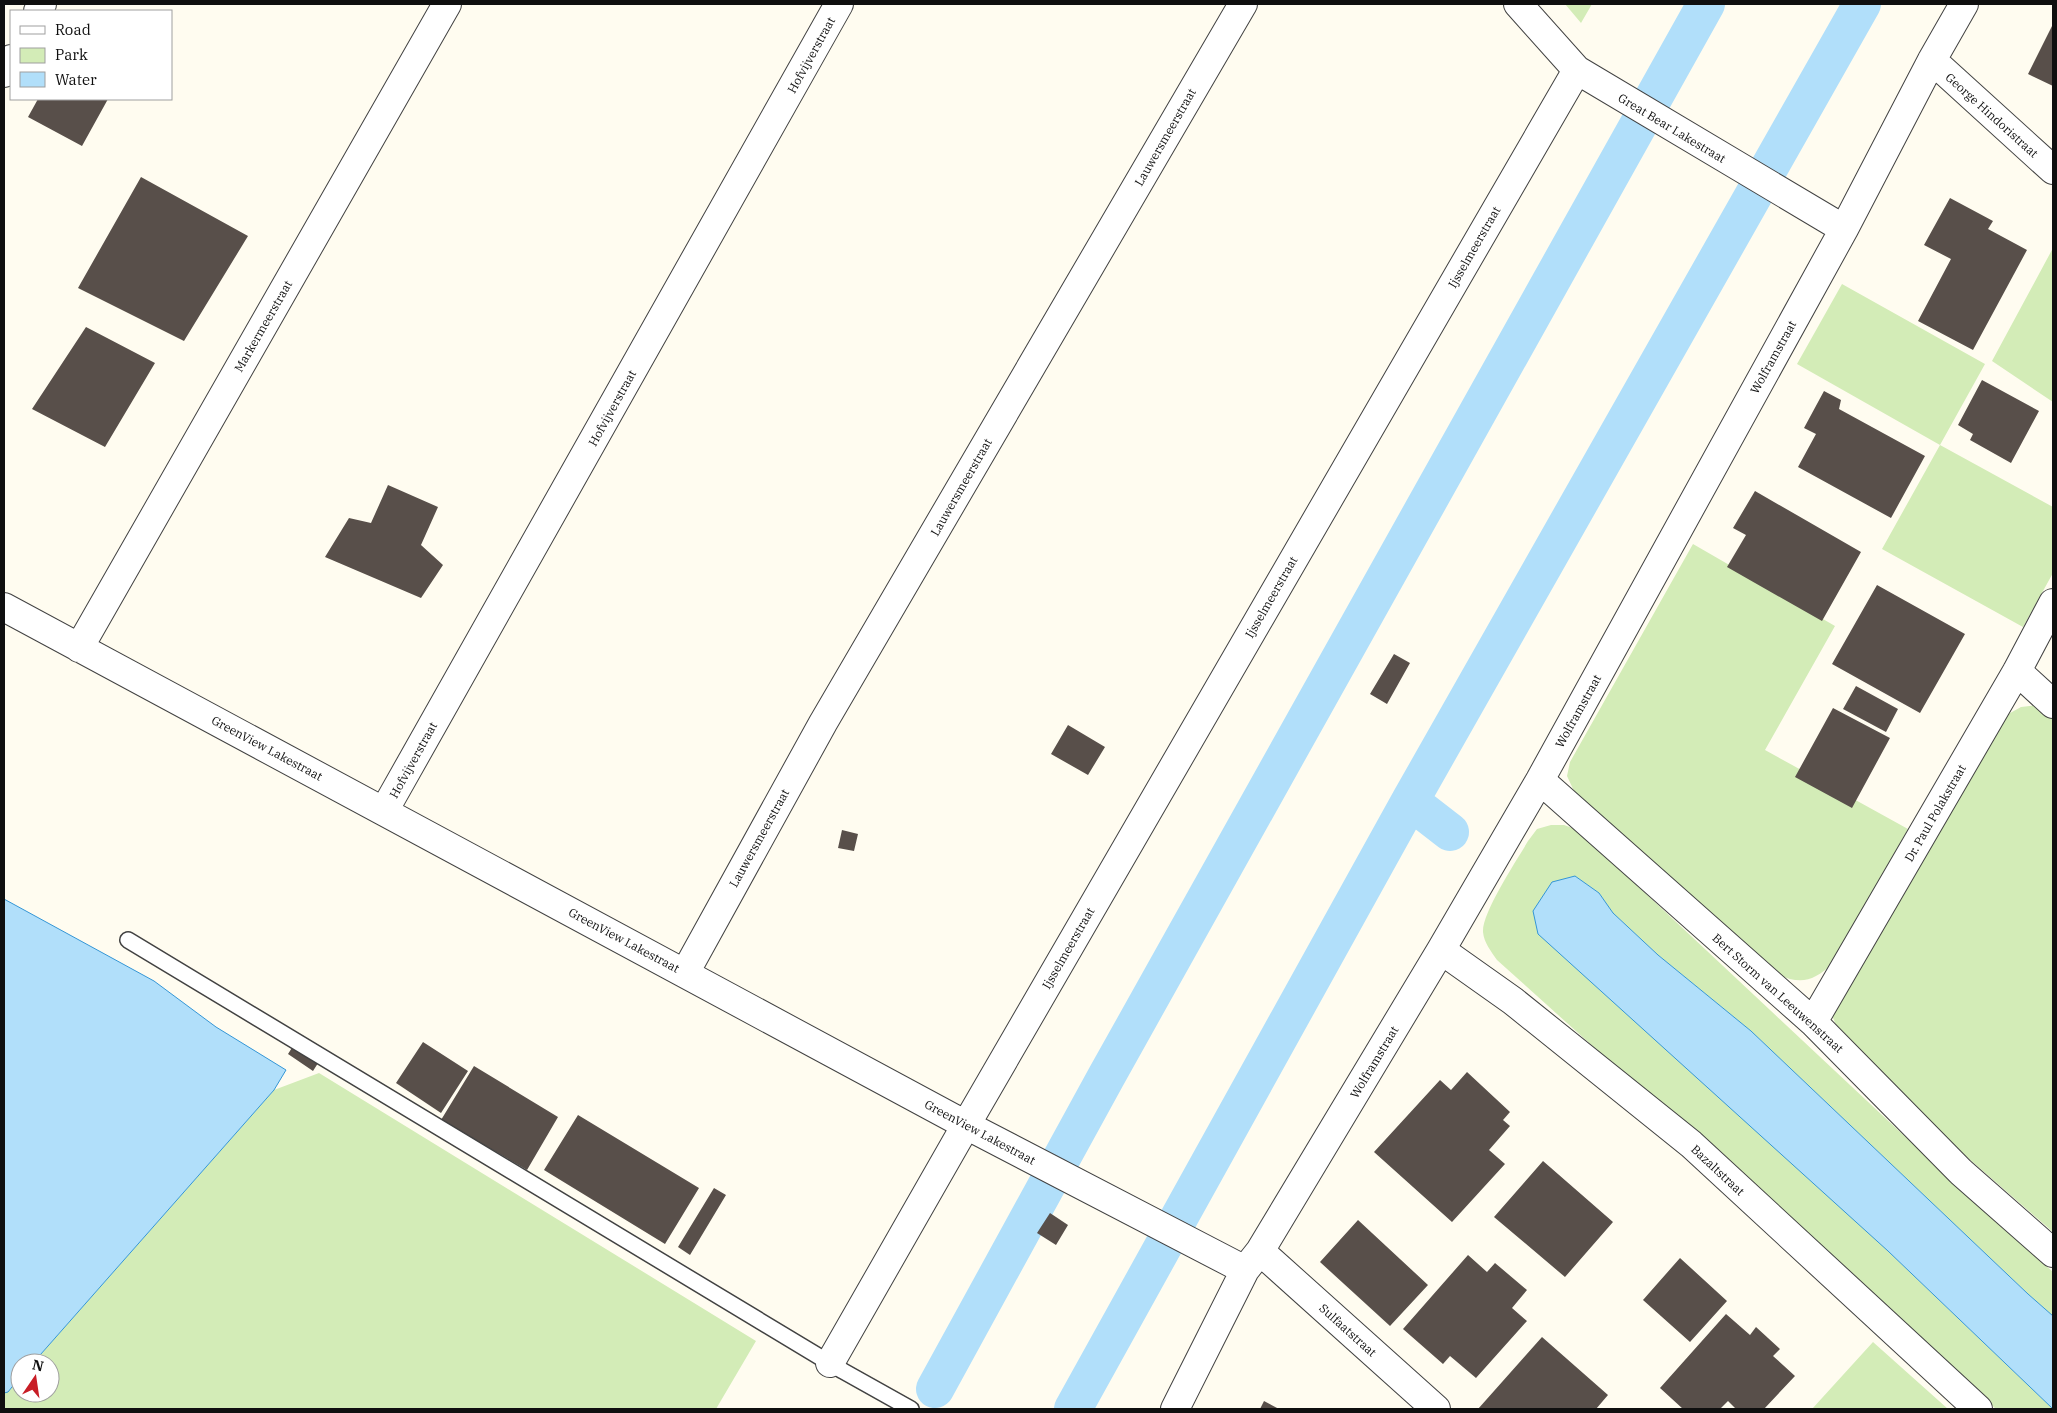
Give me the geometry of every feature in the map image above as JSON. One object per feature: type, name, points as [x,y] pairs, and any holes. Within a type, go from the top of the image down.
[{"type":"street","name":"Markermeerstraat","points":[[79,648],[447,4]]},
{"type":"street","name":"Hofvijverstraat","points":[[384,811],[839,4]]},
{"type":"street","name":"Lauwersmeerstraat","points":[[685,973],[823,723],[1242,4]]},
{"type":"street","name":"Great Bear Lakestraat","points":[[1518,4],[1577,70],[1844,229]]},
{"type":"street","name":"Wolframstraat","points":[[1175,1409],[1244,1261],[1441,950],[1540,780],[1844,229],[1932,60],[1964,4]]},
{"type":"street","name":"George Hindoristraat","points":[[1932,60],[2053,170]]},
{"type":"street","points":[[4,72],[10,61]]},
{"type":"street","name":"Ijsselmeerstraat","points":[[830,1364],[966,1125],[1577,70]]},
{"type":"street","name":"Dr. Paul Polakstraat","points":[[1813,1022],[2018,671],[2053,603]]},
{"type":"street","name":"GreenView Lakestraat","points":[[4,607],[1002,1144],[1244,1261]]},
{"type":"street","points":[[2018,671],[2053,704]]},
{"type":"street","name":"Bert Storm van Leeuwenstraat","points":[[1540,780],[1813,1022],[1961,1172],[2053,1253]]},
{"type":"street","name":"Bazaltstraat","points":[[1441,950],[1513,1001],[1690,1144],[1978,1409]]},
{"type":"street","name":"Sulfaatstraat","points":[[1244,1261],[1436,1409]]},
{"type":"lane","points":[[128,940],[830,1364],[910,1409]]},
{"type":"green space","points":[[1565,4],[1592,4],[1581,23]]},
{"type":"green space","points":[[2053,248],[2053,402],[1992,361]]},
{"type":"green space","points":[[1842,284],[1985,364],[1940,445],[1797,364]]},
{"type":"green space","points":[[1940,445],[2053,507],[2053,573],[2023,627],[1882,549]]},
{"type":"green space","points":[[1693,544],[1835,626],[1765,750],[1908,829],[1833,963],[1818,975],[1804,980],[1789,979],[1771,971],[1574,791],[1567,776],[1570,762]]},
{"type":"green space","points":[[2039,705],[2053,715],[2053,1232],[1921,1117],[1838,1031],[1831,1012],[2003,717],[2021,707]]},
{"type":"green space","points":[[1551,825],[1564,825],[1578,830],[1930,1160],[2053,1272],[2053,1316],[1751,1031],[1658,955],[1613,913],[1599,893],[1575,876],[1888,1251],[2053,1409],[1996,1409],[1497,960],[1488,947],[1483,932],[1488,912],[1528,841],[1537,829]]},
{"type":"green space","points":[[319,1073],[756,1341],[716,1409],[4,1409],[4,1393],[10,1389],[10,1403],[60,1403],[60,1353],[42,1353],[274,1090]]},
{"type":"green space","points":[[1873,1342],[1948,1409],[1812,1409]]},
{"type":"water","points":[[1575,876],[1599,893],[1613,913],[1658,955],[1751,1031],[2053,1316],[2053,1409],[1888,1251],[1538,934],[1533,911],[1552,882]]},
{"type":"water","points":[[4,899],[154,981],[216,1027],[286,1070],[274,1090],[42,1353],[10,1353],[10,1390],[4,1393]]},
{"type":"building","points":[[2053,26],[2053,86],[2028,74]]},
{"type":"building","points":[[37,100],[107,100],[82,146],[28,117]]},
{"type":"building","points":[[141,177],[248,236],[184,341],[78,288]]},
{"type":"building","points":[[1950,198],[1993,221],[1988,229],[2027,250],[1973,350],[1918,321],[1951,259],[1924,245]]},
{"type":"building","points":[[86,327],[155,363],[105,447],[32,409]]},
{"type":"building","points":[[1982,380],[2039,411],[2011,463],[1970,440],[1973,434],[1958,425]]},
{"type":"building","points":[[1824,391],[1841,400],[1839,409],[1925,456],[1891,518],[1798,467],[1816,434],[1804,428]]},
{"type":"building","points":[[388,485],[438,507],[421,545],[443,565],[421,598],[325,557],[349,518],[371,523]]},
{"type":"building","points":[[1755,491],[1861,552],[1822,621],[1727,567],[1746,535],[1733,528]]},
{"type":"building","points":[[1877,585],[1965,634],[1920,713],[1832,664]]},
{"type":"building","points":[[1394,654],[1410,663],[1387,704],[1370,694]]},
{"type":"building","points":[[1856,686],[1898,709],[1886,732],[1843,709]]},
{"type":"building","points":[[1833,708],[1890,738],[1852,808],[1795,777]]},
{"type":"building","points":[[1068,725],[1105,747],[1088,775],[1051,754]]},
{"type":"building","points":[[842,830],[858,834],[854,851],[838,848]]},
{"type":"building","points":[[423,1042],[468,1071],[441,1113],[396,1083]]},
{"type":"building","points":[[295,1043],[320,1060],[313,1071],[288,1054]]},
{"type":"building","points":[[474,1066],[558,1117],[527,1170],[441,1120]]},
{"type":"building","points":[[1467,1072],[1510,1112],[1503,1120],[1510,1126],[1489,1150],[1505,1164],[1452,1222],[1374,1152],[1440,1080],[1451,1090]]},
{"type":"building","points":[[578,1115],[699,1188],[665,1244],[544,1170]]},
{"type":"building","points":[[1543,1161],[1613,1222],[1565,1277],[1494,1217]]},
{"type":"building","points":[[714,1188],[726,1195],[690,1255],[678,1247]]},
{"type":"building","points":[[1050,1213],[1068,1225],[1056,1245],[1037,1233]]},
{"type":"building","points":[[1358,1220],[1428,1285],[1390,1326],[1320,1262]]},
{"type":"building","points":[[1468,1255],[1487,1272],[1495,1263],[1527,1290],[1512,1308],[1527,1321],[1476,1378],[1450,1356],[1443,1364],[1403,1329]]},
{"type":"building","points":[[1680,1258],[1727,1301],[1690,1342],[1643,1300]]},
{"type":"building","points":[[1726,1314],[1750,1335],[1756,1327],[1780,1349],[1773,1356],[1795,1376],[1764,1409],[1736,1409],[1728,1401],[1720,1409],[1683,1409],[1660,1388]]},
{"type":"building","points":[[1542,1337],[1608,1395],[1596,1409],[1478,1409]]},
{"type":"building","points":[[1264,1401],[1279,1409],[1260,1409]]},
{"type":"waterway","points":[[935,1389],[1106,1077],[1706,4]]},
{"type":"waterway","points":[[1073,1409],[1410,801],[1862,4]]},
{"type":"waterway","points":[[1410,801],[1450,832]]}]
